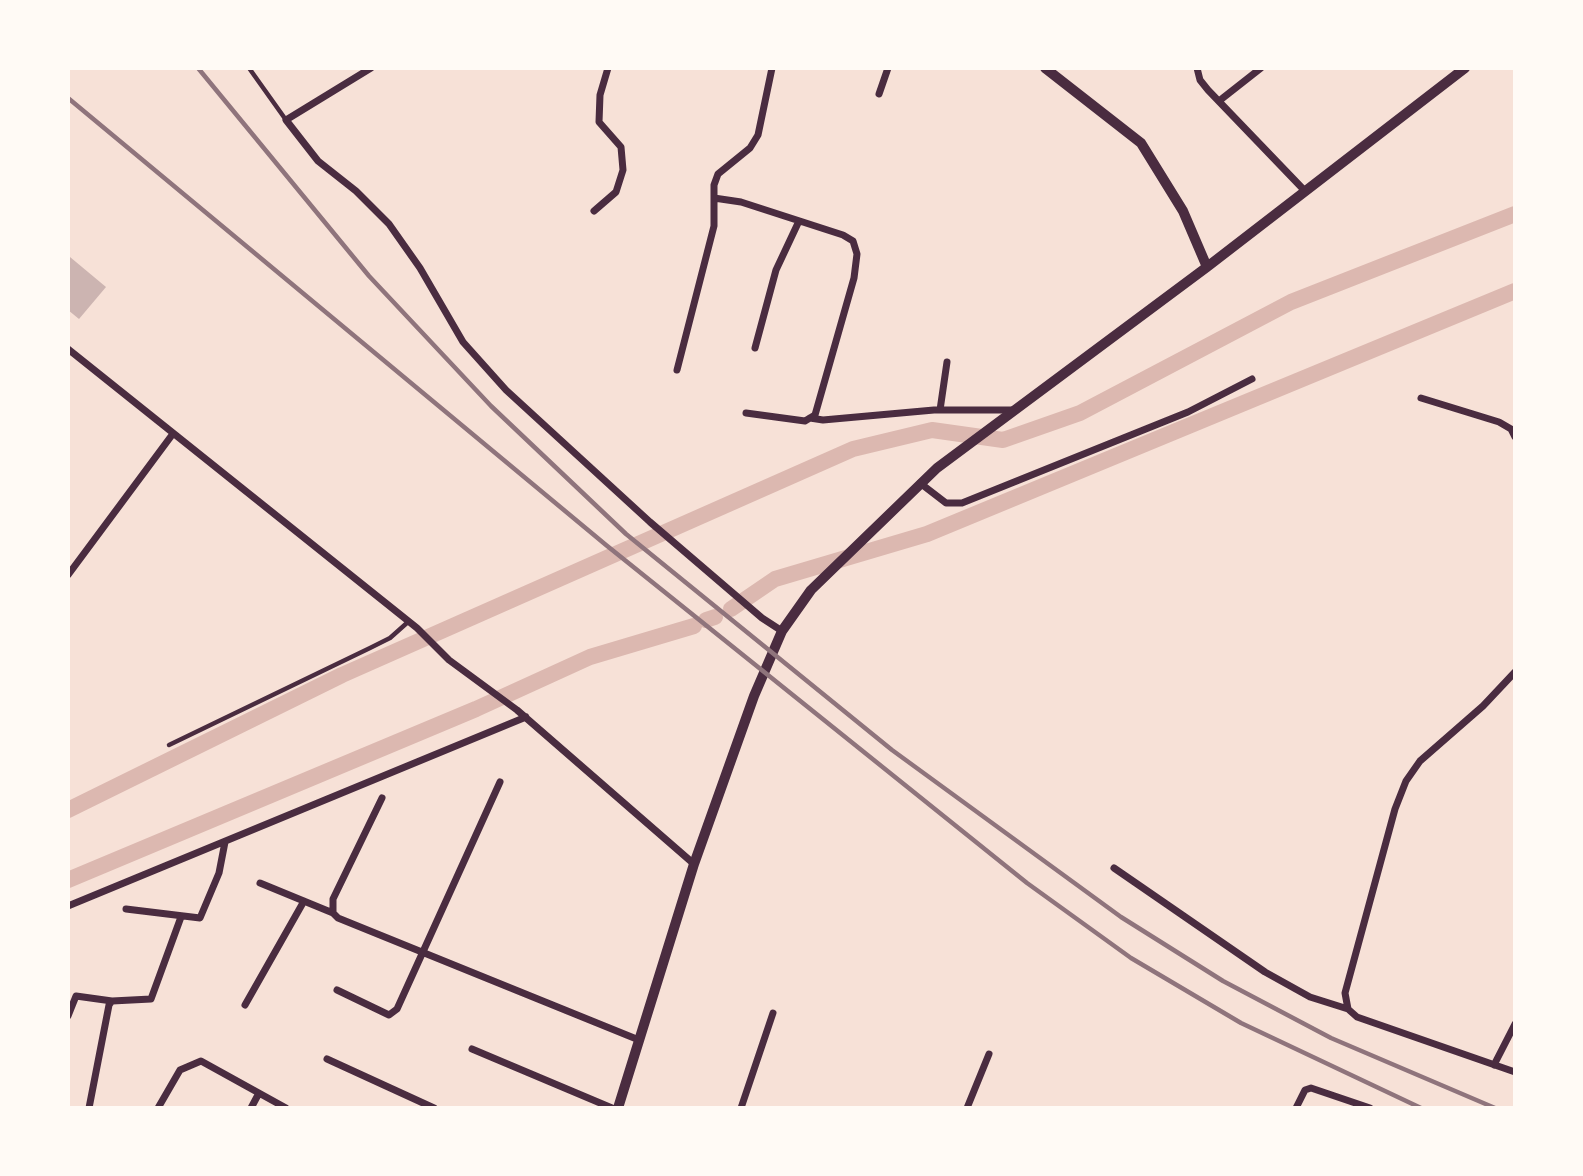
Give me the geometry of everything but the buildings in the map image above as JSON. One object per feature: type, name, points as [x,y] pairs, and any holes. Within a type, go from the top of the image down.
[{"type":"street","points":[[371,68],[286,120],[318,161],[389,224],[420,268],[463,342],[506,390],[650,522],[762,618],[782,631]]},
{"type":"street","points":[[594,211],[616,192],[623,170],[621,147],[599,122],[600,95],[608,68]]},
{"type":"street","points":[[677,370],[715,226],[714,185],[718,174],[750,148],[758,135],[772,68]]},
{"type":"street","points":[[879,94],[888,68]]},
{"type":"street","points":[[1045,68],[1141,144],[1183,212],[1207,267]]},
{"type":"street","points":[[1197,68],[1200,80],[1304,191]]},
{"type":"street","points":[[1219,101],[1261,68]]},
{"type":"street","points":[[618,1108],[694,864],[754,696],[782,631],[811,590],[937,468],[1207,267],[1465,68]]},
{"type":"street","points":[[714,198],[741,202],[852,241],[857,254],[853,278],[815,415],[796,421],[746,413]]},
{"type":"street","points":[[755,348],[776,270],[799,221]]},
{"type":"street","points":[[68,349],[172,435],[417,628],[449,660],[526,717],[694,864]]},
{"type":"street","points":[[940,410],[947,362]]},
{"type":"street","points":[[920,483],[946,503],[962,503],[1188,412],[1252,379]]},
{"type":"street","points":[[1421,398],[1499,422],[1511,429],[1515,438]]},
{"type":"street","points":[[810,418],[823,421],[940,410],[1013,410]]},
{"type":"street","points":[[68,575],[172,435]]},
{"type":"street","points":[[1348,1009],[1345,993],[1395,809],[1406,781],[1420,761],[1483,706],[1515,672]]},
{"type":"street","points":[[68,906],[526,717]]},
{"type":"street","points":[[337,990],[380,1011],[393,1014],[424,953],[500,782]]},
{"type":"street","points":[[333,913],[333,899],[382,798]]},
{"type":"street","points":[[126,909],[196,919],[203,914],[219,873],[225,842]]},
{"type":"street","points":[[1114,868],[1265,972],[1310,997],[1348,1009],[1357,1017],[1515,1072]]},
{"type":"street","points":[[260,883],[333,913],[338,918],[639,1040]]},
{"type":"street","points":[[245,1005],[304,901]]},
{"type":"street","points":[[68,1016],[76,996],[112,1001],[151,999],[181,917]]},
{"type":"street","points":[[89,1108],[104,1019],[112,1001]]},
{"type":"street","points":[[741,1108],[773,1013]]},
{"type":"street","points":[[1494,1065],[1515,1024]]},
{"type":"street","points":[[472,1049],[612,1108]]},
{"type":"street","points":[[967,1108],[989,1054]]},
{"type":"street","points":[[327,1059],[434,1108]]},
{"type":"street","points":[[158,1108],[180,1070],[201,1061],[286,1108]]},
{"type":"street","points":[[1296,1108],[1306,1090],[1311,1088],[1370,1108]]},
{"type":"street","points":[[250,1108],[260,1093]]},
{"type":"lane","points":[[248,68],[286,120]]},
{"type":"lane","points":[[169,745],[380,643],[408,622]]},
{"type":"waterway","points":[[68,810],[342,675],[853,449],[932,430],[1003,440],[1080,413],[1291,302],[1515,214]]},
{"type":"waterway","points":[[731,609],[775,579],[927,534],[1515,291]]},
{"type":"waterway","points":[[706,620],[715,617]]},
{"type":"waterway","points":[[68,880],[476,709],[590,657],[694,626]]},
{"type":"railway","points":[[198,68],[369,276],[491,406],[626,534],[892,750],[1121,917],[1223,981],[1331,1038],[1495,1108]]},
{"type":"railway","points":[[68,98],[606,545],[1027,883],[1131,958],[1241,1023],[1421,1108]]}]
